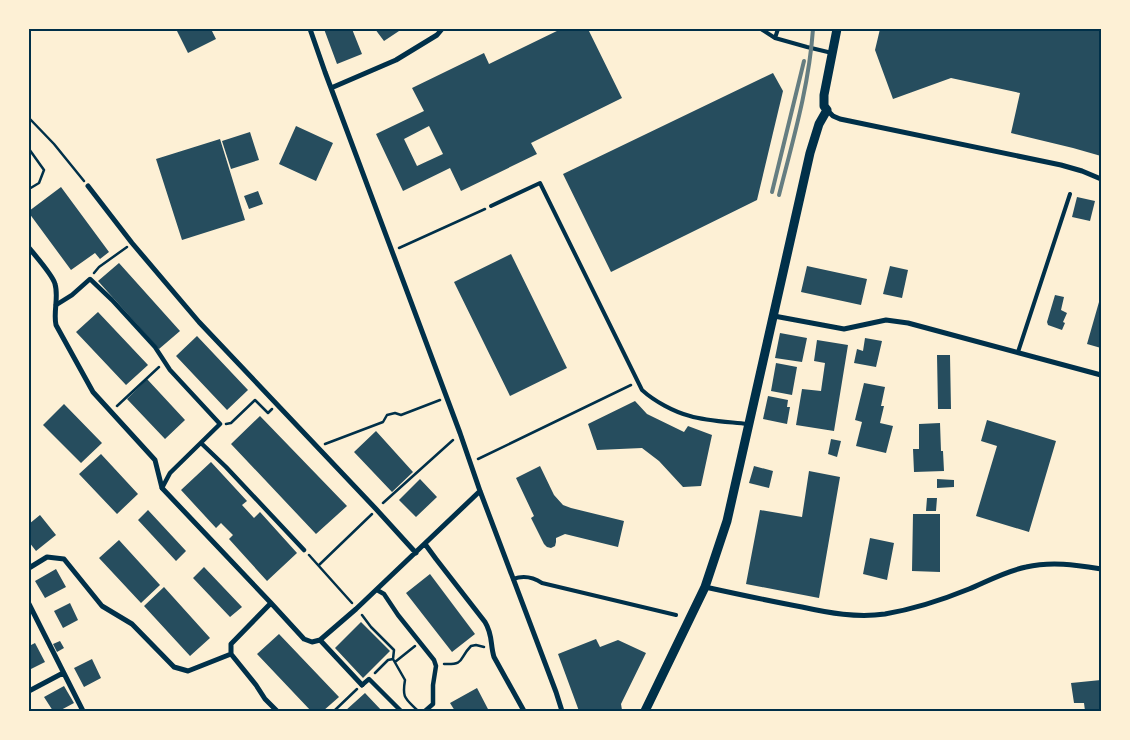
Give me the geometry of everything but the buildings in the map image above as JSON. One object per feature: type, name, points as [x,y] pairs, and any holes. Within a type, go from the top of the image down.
[{"type":"street","points":[[310,29],[562,711]]},
{"type":"street","points":[[331,88],[396,60],[437,35],[442,29]]},
{"type":"street","points":[[837,29],[824,95],[824,106],[833,116],[1061,164],[1082,170],[1101,179]]},
{"type":"street","points":[[645,711],[705,587],[728,521],[810,153],[819,124],[827,110]]},
{"type":"street","points":[[88,186],[132,243],[199,322],[416,553]]},
{"type":"street","points":[[29,248],[54,282],[56,325],[93,392],[155,460],[162,488],[304,639],[312,642],[320,640],[377,590],[480,491]]},
{"type":"street","points":[[56,305],[72,295],[90,279],[155,347],[170,370],[220,424],[170,473],[162,488]]},
{"type":"street","points":[[774,316],[844,329],[880,320],[908,322],[1101,375]]},
{"type":"street","points":[[201,443],[304,550]]},
{"type":"street","points":[[425,544],[490,629],[494,657],[524,711]]},
{"type":"street","points":[[29,568],[47,557],[64,558],[102,606],[132,624],[174,667],[188,671],[231,654]]},
{"type":"street","points":[[705,587],[835,614],[869,615],[883,614],[926,604],[1026,566],[1062,563],[1101,569]]},
{"type":"street","points":[[377,590],[384,594],[434,660],[436,666],[433,685],[434,704],[425,711]]},
{"type":"street","points":[[271,603],[231,644],[231,654],[256,684],[265,699],[277,711]]},
{"type":"street","points":[[29,604],[83,711]]},
{"type":"street","points":[[320,640],[362,685],[369,678],[401,711]]},
{"type":"street","points":[[29,691],[63,673]]},
{"type":"lane","points":[[761,29],[775,38],[832,53]]},
{"type":"lane","points":[[775,38],[778,29]]},
{"type":"lane","points":[[491,206],[540,183],[642,390],[653,399],[691,417],[750,424]]},
{"type":"lane","points":[[1018,352],[1070,194]]},
{"type":"lane","points":[[513,579],[520,577],[534,578],[542,583],[676,615]]},
{"type":"path","points":[[29,118],[54,144],[88,186]]},
{"type":"path","points":[[29,149],[44,170],[39,183],[29,189]]},
{"type":"path","points":[[399,248],[491,206]]},
{"type":"path","points":[[99,267],[132,243]]},
{"type":"path","points":[[111,412],[164,361]]},
{"type":"path","points":[[477,460],[638,382]]},
{"type":"path","points":[[317,447],[383,422],[387,416],[395,413],[401,415],[446,398]]},
{"type":"path","points":[[236,418],[255,400],[261,405]]},
{"type":"path","points":[[319,565],[460,434]]},
{"type":"path","points":[[304,550],[352,602],[371,628],[394,650],[394,661],[405,680],[403,692],[406,699],[418,711]]},
{"type":"path","points":[[369,678],[388,660],[394,661],[420,642]]},
{"type":"path","points":[[456,664],[461,661],[468,648],[476,645]]},
{"type":"path","points":[[334,711],[362,685]]},
{"type":"railway","points":[[779,195],[804,92],[813,29]]},
{"type":"railway","points":[[772,192],[804,61]]}]
